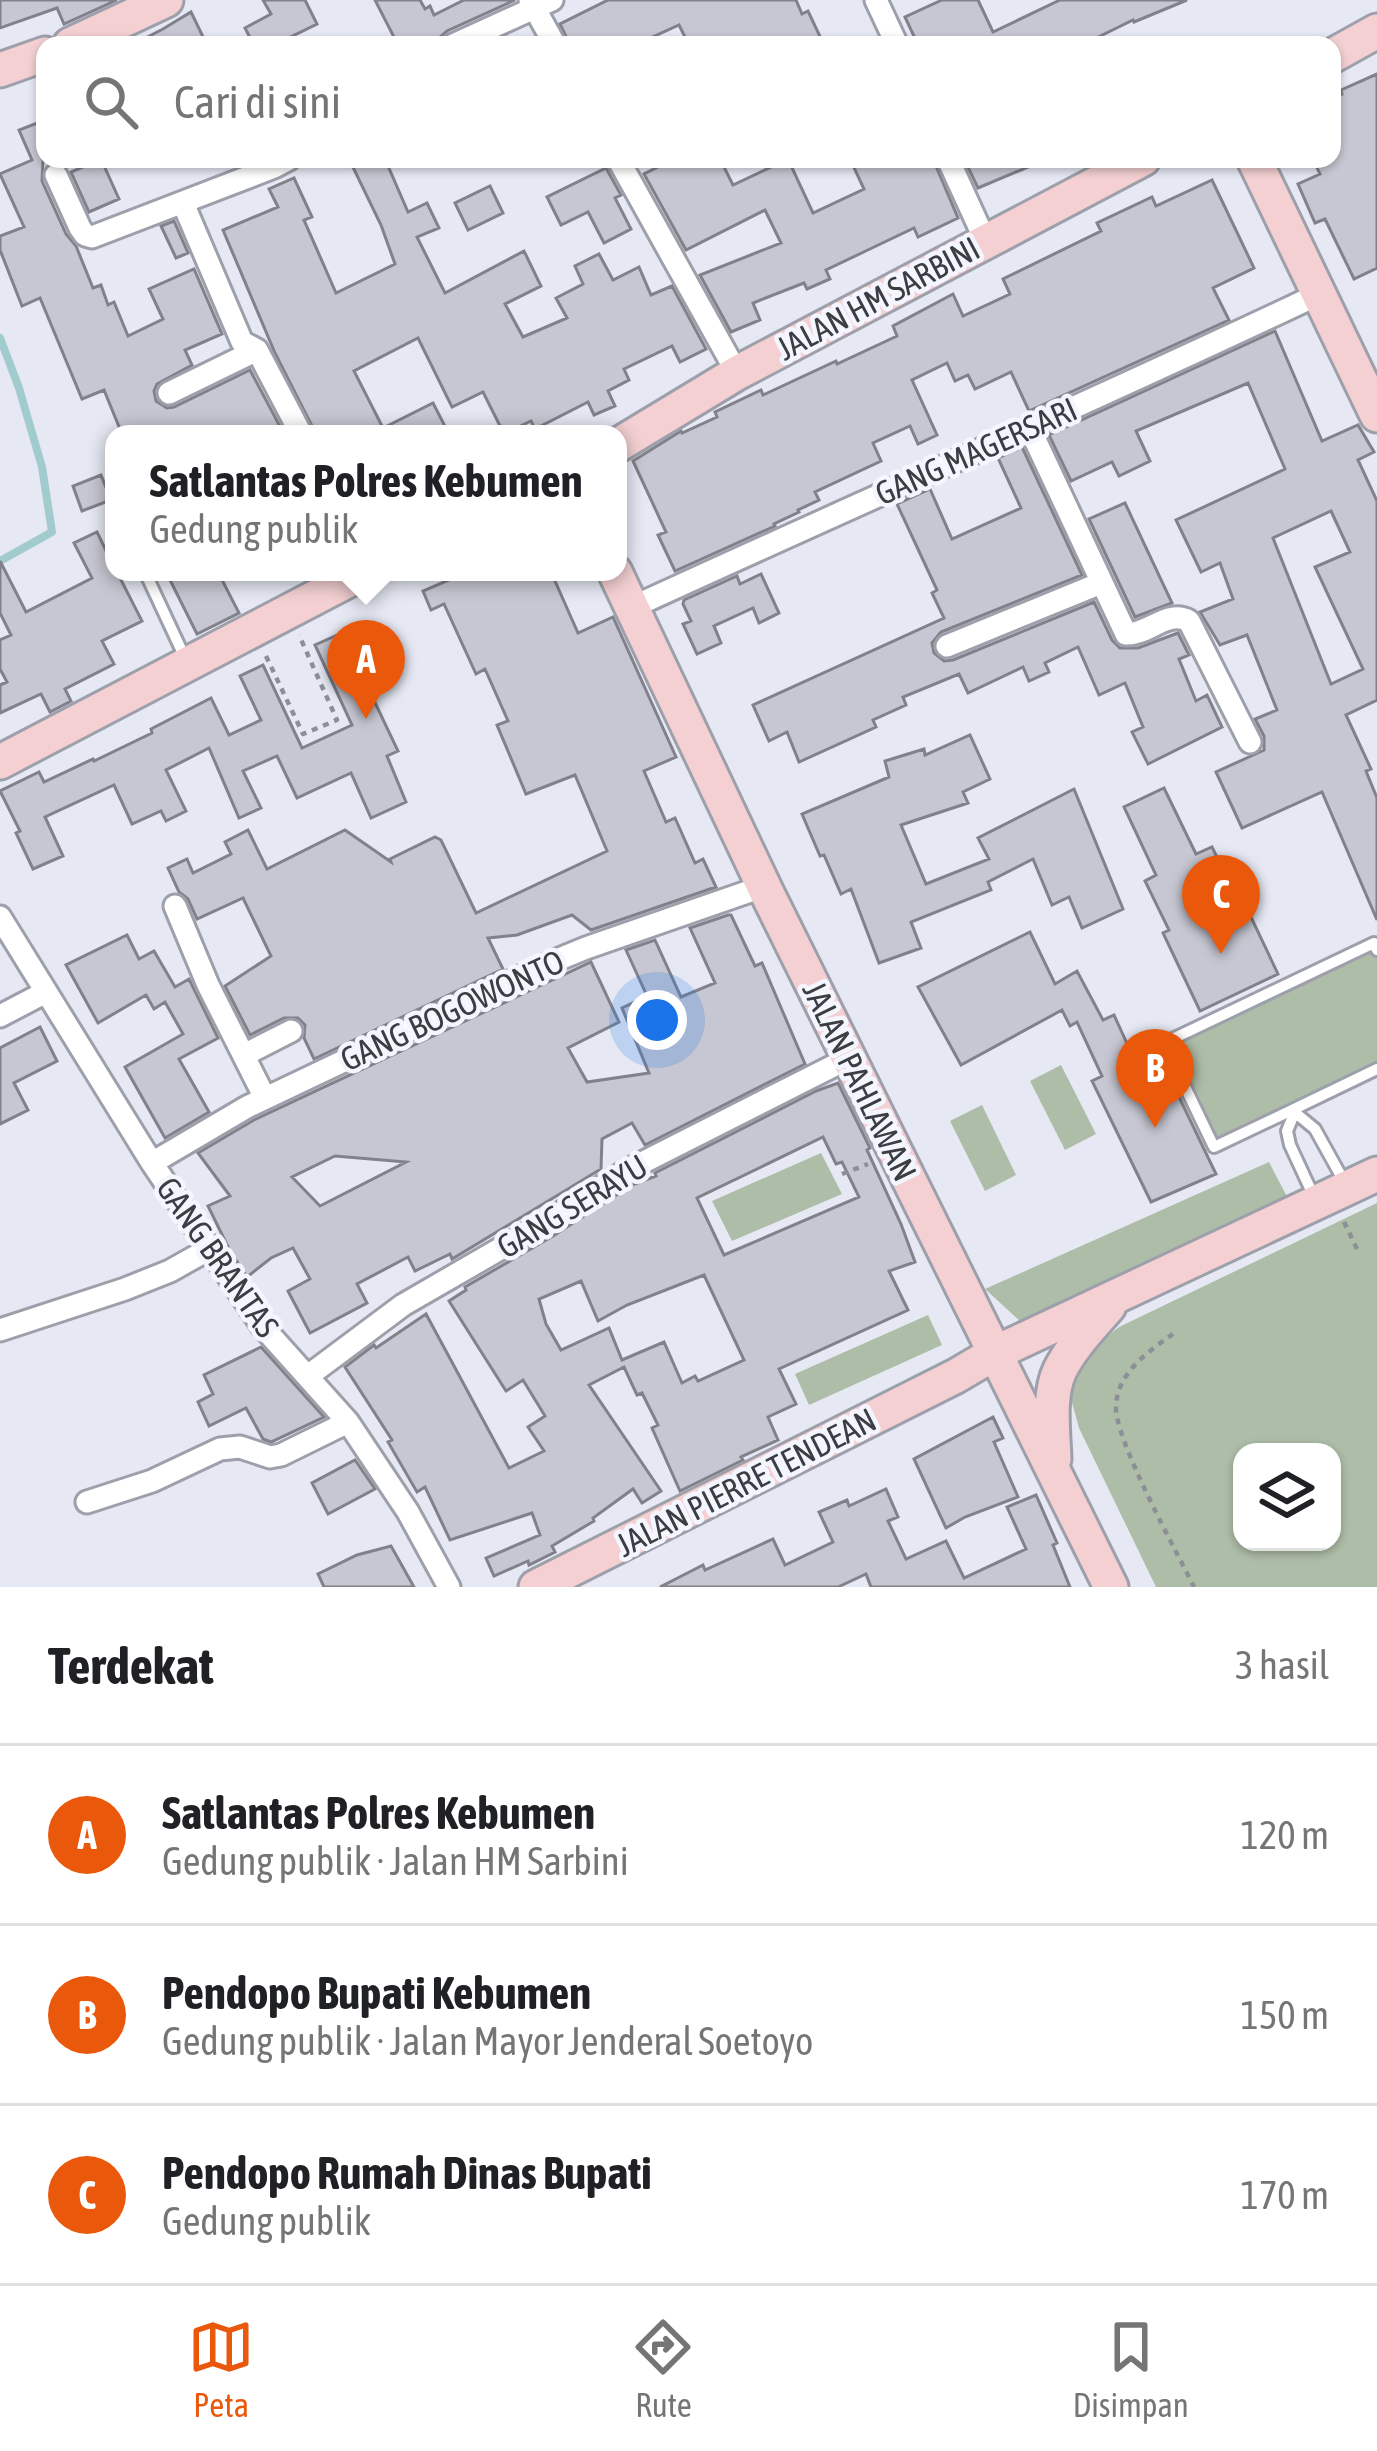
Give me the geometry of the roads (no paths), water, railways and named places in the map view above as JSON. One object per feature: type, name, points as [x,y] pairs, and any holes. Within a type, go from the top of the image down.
[{"type":"main road","points":[[89,36],[166,0]]},
{"type":"main road","points":[[1341,51],[1377,31]]},
{"type":"main road","points":[[0,70],[36,57]]},
{"type":"main road","name":"JALAN HM SARBINI","points":[[627,440],[737,374],[1125,168]]},
{"type":"main road","points":[[1258,168],[1377,415]]},
{"type":"main road","points":[[0,763],[346,581]]},
{"type":"main road","name":"JALAN PAHLAWAN","points":[[620,581],[766,891],[1111,1587]]},
{"type":"main road","name":"JALAN PIERRE TENDEAN","points":[[536,1587],[995,1353],[1362,1181]]},
{"type":"main road","points":[[1054,1473],[1058,1373],[1118,1296]]},
{"type":"main road","points":[[971,1304],[1035,1335]]},
{"type":"main road","points":[[956,1376],[1017,1397]]},
{"type":"street","points":[[876,0],[893,36]]},
{"type":"street","points":[[471,36],[539,3],[552,36]]},
{"type":"street","points":[[56,175],[80,228],[92,237],[267,168]]},
{"type":"street","points":[[623,168],[737,374]]},
{"type":"street","points":[[952,168],[985,240]]},
{"type":"street","points":[[183,203],[242,342],[257,350],[296,425]]},
{"type":"street","name":"GANG MAGERSARI","points":[[633,607],[1319,294]]},
{"type":"street","points":[[169,393],[257,350]]},
{"type":"street","points":[[1030,429],[1126,634],[1144,632],[1174,616],[1189,621],[1250,742]]},
{"type":"street","points":[[947,646],[1101,583]]},
{"type":"street","name":"GANG BOGOWONTO","points":[[152,1163],[265,1098],[586,948],[756,889],[766,891]]},
{"type":"street","points":[[175,906],[265,1098]]},
{"type":"street","name":"GANG BRANTAS","points":[[0,917],[152,1163],[262,1326],[348,1422],[408,1512],[449,1587]]},
{"type":"street","points":[[0,1016],[44,993]]},
{"type":"street","points":[[244,1055],[291,1031]]},
{"type":"street","name":"GANG SERAYU","points":[[308,1376],[404,1306],[626,1171],[849,1058]]},
{"type":"street","points":[[0,1330],[125,1289],[211,1248]]},
{"type":"street","points":[[86,1502],[152,1481],[220,1449],[240,1447],[270,1457],[281,1455],[348,1422]]},
{"type":"lane","points":[[149,581],[188,663]]},
{"type":"lane","points":[[1377,950],[1374,943],[1164,1043],[1214,1147],[1377,1069]]},
{"type":"lane","points":[[1293,1112],[1308,1121],[1362,1181]]},
{"type":"lane","points":[[1293,1112],[1289,1144],[1316,1202]]},
{"type":"waterway","points":[[0,338],[42,467],[52,532],[0,561]]},
{"type":"place","name":"Satlantas Polres Kebumen","points":[[366,719]]},
{"type":"place","name":"Pendopo Rumah Dinas Bupati","points":[[1221,954]]},
{"type":"place","name":"Pendopo Bupati Kebumen","points":[[1155,1128]]}]
